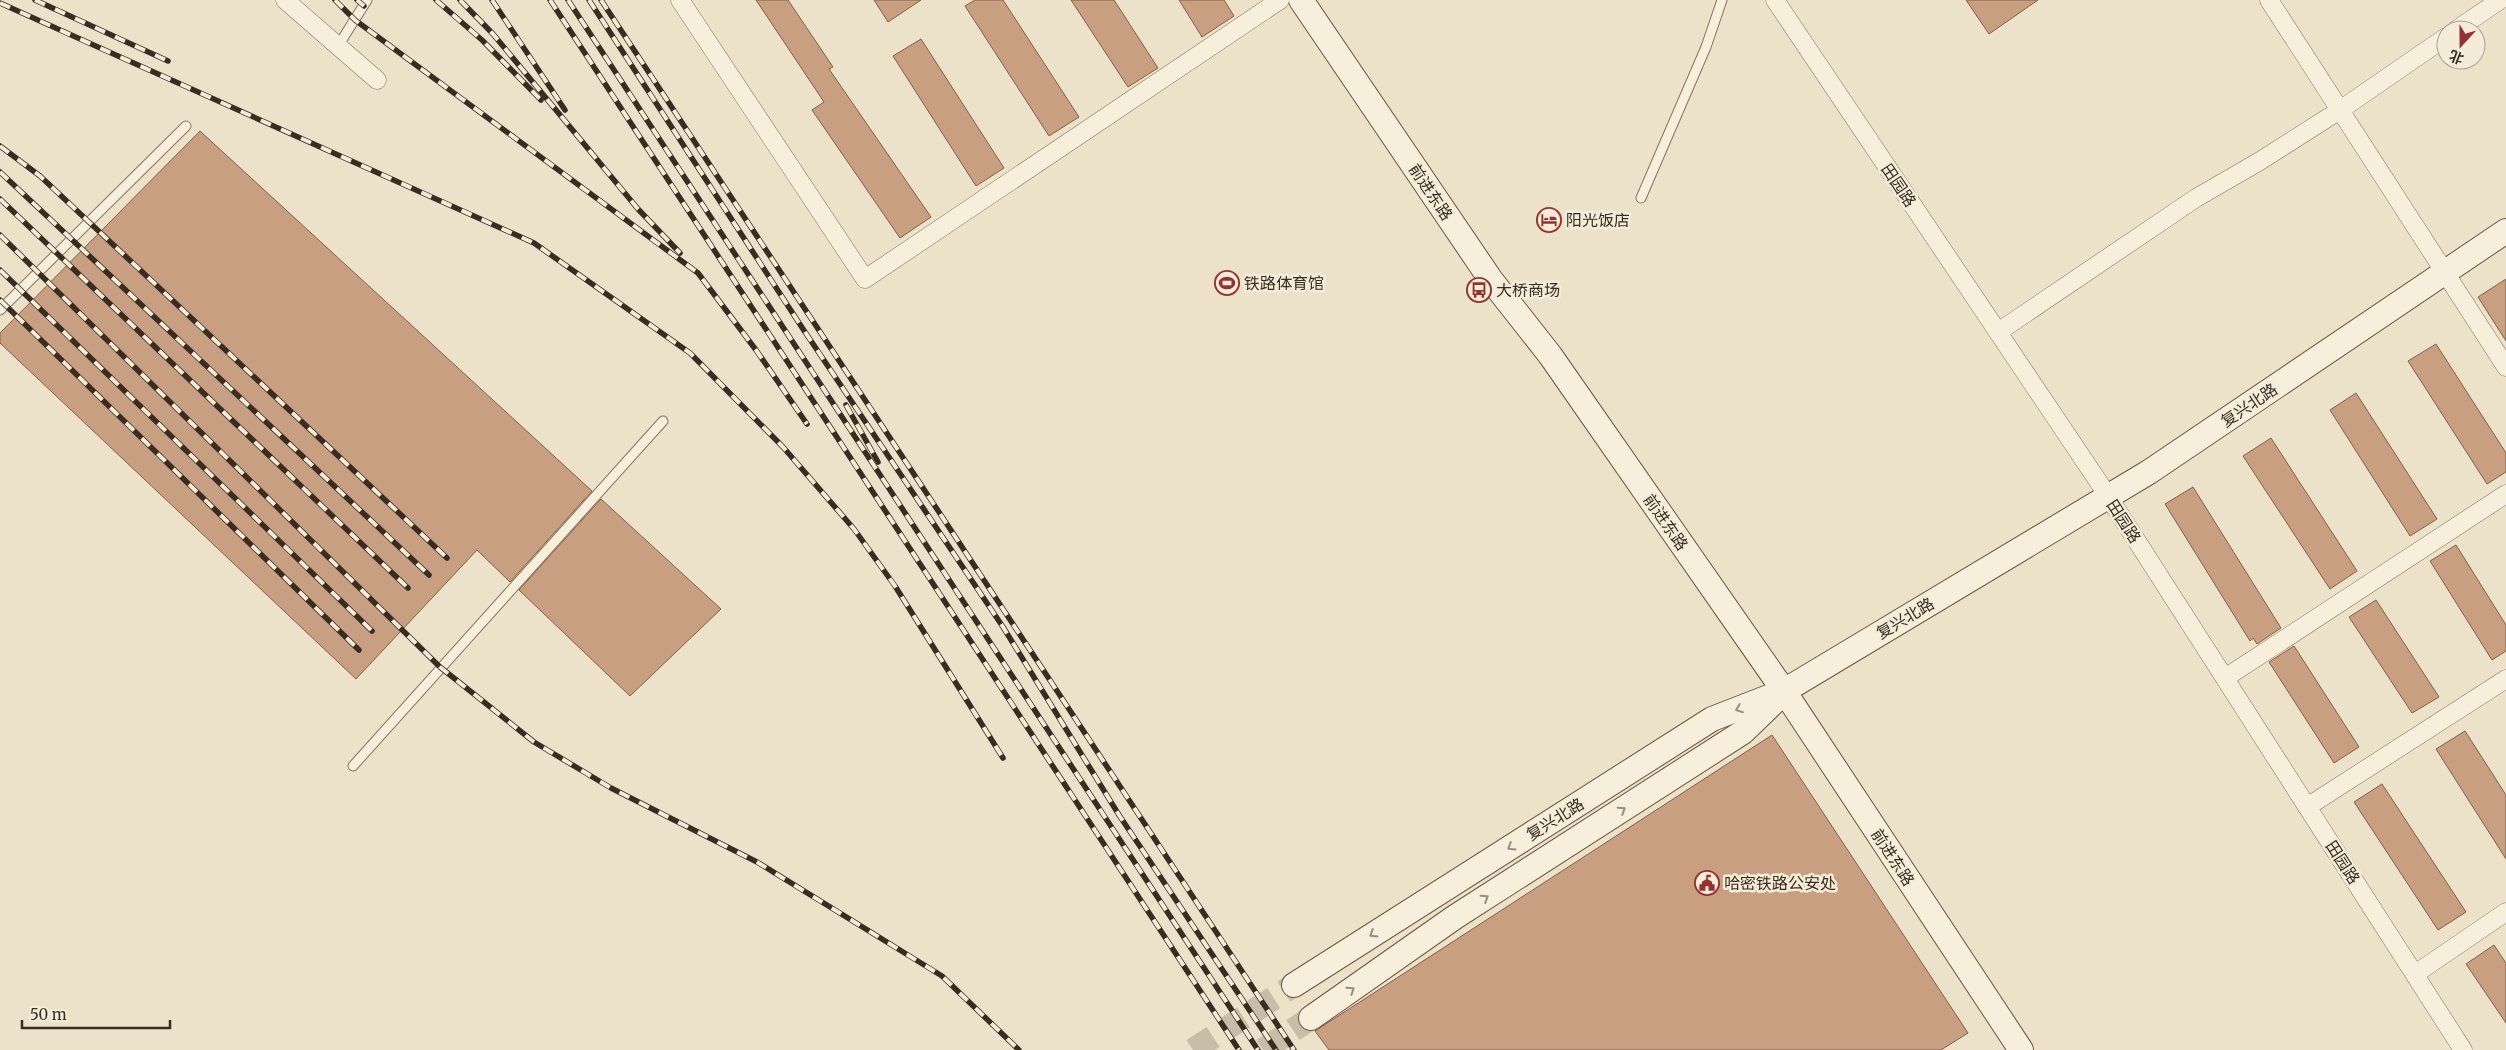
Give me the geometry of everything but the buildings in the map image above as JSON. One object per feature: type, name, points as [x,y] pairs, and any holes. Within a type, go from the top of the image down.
[{"type":"street","points":[[285,0],[377,80]]},
{"type":"street","points":[[680,0],[865,279],[1280,0]]},
{"type":"street","name":"前进东路","points":[[1302,0],[1491,280],[1550,355],[1784,691],[2021,1050]]},
{"type":"street","name":"田园路","points":[[1775,0],[2108,496],[2463,1050]]},
{"type":"street","points":[[2269,0],[2506,367]]},
{"type":"street","points":[[2471,20],[2500,0]]},
{"type":"street","points":[[1998,332],[2196,198],[2260,161],[2340,110],[2436,44]]},
{"type":"street","name":"复兴北路","points":[[1294,985],[1712,719],[1784,691],[2149,472],[2506,231]]},
{"type":"street","points":[[2225,678],[2506,494]]},
{"type":"street","points":[[2307,807],[2506,679]]},
{"type":"street","points":[[1311,1018],[1455,917],[1744,732],[1784,691]]},
{"type":"street","points":[[2414,974],[2506,912]]},
{"type":"lane","points":[[338,46],[367,0]]},
{"type":"lane","points":[[1641,198],[1706,47],[1722,0]]},
{"type":"lane","points":[[0,310],[186,126]]},
{"type":"lane","points":[[352,766],[663,421]]},
{"type":"tunnel","points":[[1193,1050],[1294,985]]},
{"type":"tunnel","points":[[1263,1050],[1311,1018]]},
{"type":"railway","points":[[35,0],[168,61]]},
{"type":"railway","points":[[335,0],[355,20],[698,273],[756,350],[807,424]]},
{"type":"railway","points":[[357,0],[364,6]]},
{"type":"railway","points":[[436,0],[482,40],[541,100]]},
{"type":"railway","points":[[460,0],[493,34],[638,209],[680,253]]},
{"type":"railway","points":[[492,0],[565,110]]},
{"type":"railway","points":[[550,0],[1239,1050]]},
{"type":"railway","points":[[568,0],[1258,1050]]},
{"type":"railway","points":[[589,0],[803,329],[1003,627],[1119,815],[1276,1050]]},
{"type":"railway","points":[[601,0],[1294,1050]]},
{"type":"railway","points":[[0,3],[534,243],[690,353],[783,447],[854,529],[895,586],[1003,758]]},
{"type":"railway","points":[[0,146],[40,176],[447,558]]},
{"type":"railway","points":[[0,172],[429,575]]},
{"type":"railway","points":[[0,199],[408,588]]},
{"type":"railway","points":[[0,235],[440,667],[534,742],[611,788],[757,862],[942,976],[1019,1050]]},
{"type":"railway","points":[[0,270],[372,631]]},
{"type":"railway","points":[[0,300],[359,650]]},
{"type":"railway","points":[[846,405],[878,462]]},
{"type":"place","name":"阳光饭店","points":[[1549,220]]},
{"type":"place","name":"铁路体育馆","points":[[1227,283]]},
{"type":"place","name":"大桥商场","points":[[1479,290]]},
{"type":"place","name":"哈密铁路公安处","points":[[1707,883]]}]
